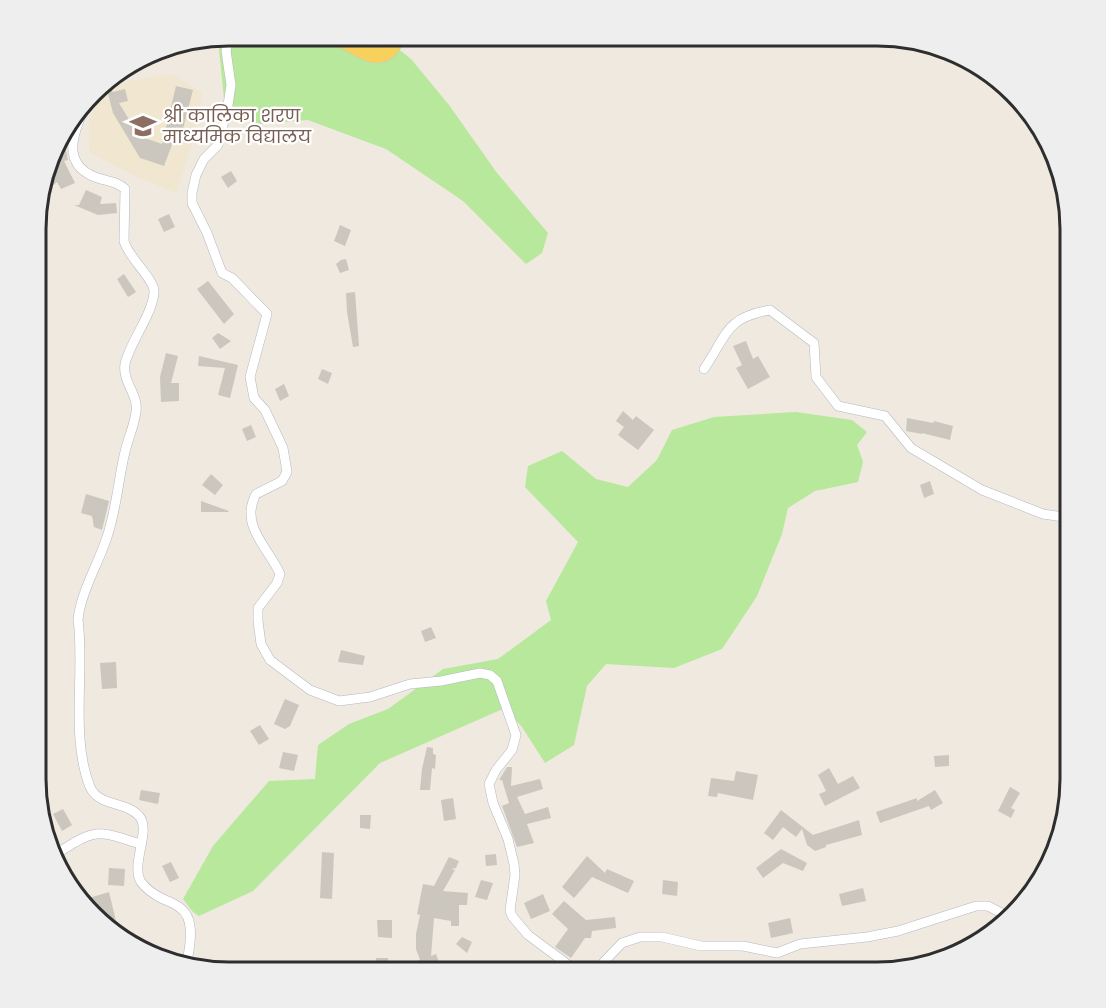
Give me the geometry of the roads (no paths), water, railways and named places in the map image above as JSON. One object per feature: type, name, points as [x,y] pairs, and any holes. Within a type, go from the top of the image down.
[{"type":"main road","points":[[351,46],[378,55],[386,54],[392,46]]},
{"type":"street","points":[[227,46],[231,85],[228,105],[218,145],[204,159],[196,175],[192,203],[207,233],[222,273],[232,278],[267,314],[250,376],[251,392],[265,410],[279,437],[288,472],[282,481],[258,492],[252,503],[251,518],[254,531],[280,574],[277,583],[258,608],[264,653],[310,690],[339,702],[370,697],[410,684],[441,681],[480,673],[486,673],[494,678],[500,687],[516,735],[512,750],[496,770],[489,784],[493,803],[508,840],[514,864],[510,910],[512,916],[528,935],[564,961]]},
{"type":"street","points":[[76,130],[72,140],[74,157],[81,170],[121,185],[125,189],[124,241],[126,249],[152,283],[154,291],[149,309],[125,366],[126,379],[137,409],[124,456],[108,535],[82,595],[78,619],[82,750],[89,784],[93,792],[99,798],[135,811],[142,818],[143,827],[137,872],[141,882],[159,897],[185,912],[191,929],[188,956]]},
{"type":"street","points":[[704,369],[730,326],[751,313],[770,310],[814,343],[816,376],[838,406],[885,416],[911,448],[982,490],[1043,514],[1060,516]]},
{"type":"street","points":[[61,851],[93,834],[104,834],[141,844]]},
{"type":"street","points":[[604,961],[622,943],[640,937],[662,937],[701,946],[743,946],[777,953],[800,944],[892,932],[975,906],[988,906],[1000,913]]},
{"type":"place","name":"श्री कालिका शरण माध्यमिक विद्यालय","points":[[143,126]]}]
